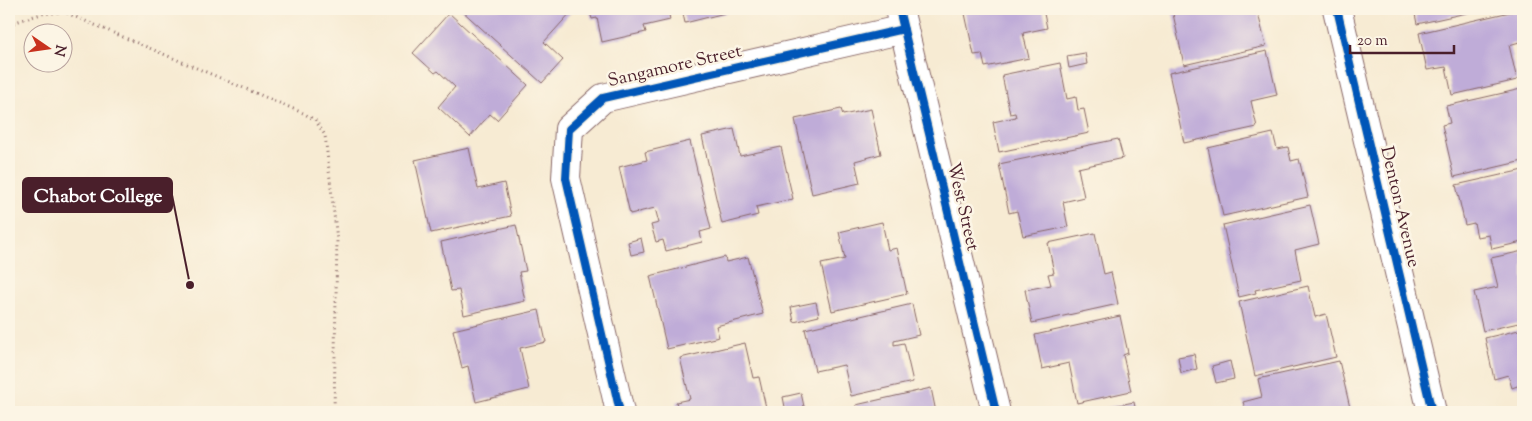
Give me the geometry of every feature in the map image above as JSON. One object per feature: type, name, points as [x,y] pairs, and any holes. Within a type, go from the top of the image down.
[{"type":"street","name":"Denton Avenue","points":[[1337,9],[1432,412]]},
{"type":"street","name":"Sangamore Street","points":[[620,412],[566,178],[569,129],[603,98],[902,19]]},
{"type":"street","name":"West Street","points":[[902,19],[996,412]]},
{"type":"path","points":[[9,24],[41,14],[64,12],[303,113],[315,120],[325,135],[338,240],[334,412]]},
{"type":"building","points":[[460,9],[570,9],[572,11],[544,42],[563,60],[542,83]]},
{"type":"building","points":[[589,9],[668,9],[670,20],[644,26],[646,32],[602,42],[597,18],[592,19]]},
{"type":"building","points":[[682,9],[729,9],[729,12],[685,23]]},
{"type":"building","points":[[964,9],[1043,9],[1047,28],[1023,33],[1029,58],[985,67],[982,54],[974,55]]},
{"type":"building","points":[[1172,9],[1257,9],[1266,46],[1184,65]]},
{"type":"building","points":[[1414,9],[1480,9],[1480,10],[1417,24]]},
{"type":"building","points":[[1523,9],[1523,41],[1509,45],[1517,80],[1452,95],[1446,67],[1427,70],[1419,33]]},
{"type":"building","points":[[449,13],[528,85],[497,120],[490,114],[470,137],[438,107],[455,87],[438,71],[435,73],[413,53]]},
{"type":"building","points":[[1267,51],[1277,95],[1251,101],[1257,127],[1184,143],[1169,73]]},
{"type":"building","points":[[1085,53],[1087,64],[1069,68],[1067,56]]},
{"type":"building","points":[[1060,63],[1067,99],[1076,97],[1078,110],[1084,109],[1089,133],[999,152],[993,122],[1016,117],[1015,113],[1010,114],[1002,75]]},
{"type":"building","points":[[1521,89],[1523,99],[1523,161],[1454,177],[1442,125],[1450,123],[1446,106]]},
{"type":"building","points":[[841,109],[843,115],[871,109],[881,154],[855,161],[860,183],[812,194],[795,119]]},
{"type":"building","points":[[734,129],[740,156],[781,147],[793,199],[756,207],[758,215],[722,224],[702,136]]},
{"type":"building","points":[[1273,133],[1277,149],[1288,147],[1291,161],[1299,159],[1308,197],[1223,216],[1208,148]]},
{"type":"building","points":[[1118,139],[1123,158],[1078,168],[1084,197],[1063,202],[1068,227],[1023,236],[1017,211],[1009,213],[999,164]]},
{"type":"building","points":[[690,141],[711,229],[700,232],[702,242],[666,251],[663,240],[656,242],[651,225],[659,223],[655,208],[630,214],[619,167],[647,160],[645,152]]},
{"type":"building","points":[[469,148],[478,189],[504,183],[511,216],[431,233],[415,160]]},
{"type":"building","points":[[1523,170],[1523,240],[1522,242],[1492,249],[1489,235],[1477,237],[1474,223],[1465,225],[1456,185]]},
{"type":"building","points":[[1310,205],[1319,244],[1295,250],[1301,280],[1255,290],[1256,293],[1239,297],[1223,225]]},
{"type":"building","points":[[882,222],[888,250],[897,248],[907,294],[832,311],[821,264],[845,259],[839,232]]},
{"type":"building","points":[[516,225],[526,271],[519,272],[525,301],[464,315],[459,290],[451,291],[441,242]]},
{"type":"building","points":[[1095,233],[1104,274],[1111,272],[1118,304],[1032,323],[1025,290],[1051,285],[1048,274],[1054,273],[1048,243]]},
{"type":"building","points":[[641,238],[644,252],[631,255],[628,242]]},
{"type":"building","points":[[1523,251],[1523,322],[1483,331],[1474,292],[1498,287],[1491,258]]},
{"type":"building","points":[[725,257],[726,262],[748,257],[763,314],[716,326],[719,337],[667,349],[650,276]]},
{"type":"building","points":[[1308,286],[1315,317],[1326,314],[1336,357],[1255,376],[1239,302]]},
{"type":"building","points":[[816,302],[819,316],[794,322],[791,307]]},
{"type":"building","points":[[912,304],[919,335],[894,341],[894,345],[904,343],[913,382],[851,396],[844,365],[815,371],[805,329]]},
{"type":"building","points":[[539,310],[546,342],[520,348],[529,389],[476,402],[468,366],[462,368],[453,330]]},
{"type":"building","points":[[1120,316],[1128,353],[1123,355],[1131,391],[1077,403],[1069,363],[1042,369],[1035,335]]},
{"type":"building","points":[[1523,329],[1522,395],[1520,385],[1512,388],[1508,375],[1494,379],[1485,338]]},
{"type":"building","points":[[745,343],[753,378],[759,377],[767,412],[679,412],[676,402],[690,399],[680,358]]},
{"type":"building","points":[[1194,354],[1197,369],[1181,373],[1178,357]]},
{"type":"building","points":[[1230,361],[1234,379],[1216,383],[1212,366]]},
{"type":"building","points":[[1339,361],[1351,412],[1246,412],[1243,402],[1262,397],[1258,379]]},
{"type":"building","points":[[931,388],[936,412],[857,412],[856,405]]},
{"type":"building","points":[[801,393],[805,411],[786,412],[783,397]]},
{"type":"building","points":[[1134,402],[1136,412],[1089,412],[1089,411]]},
{"type":"cycle path","points":[[899,9],[996,412]]},
{"type":"cycle path","points":[[1337,9],[1432,412]]},
{"type":"cycle path","points":[[620,412],[566,178],[569,129],[603,98],[904,29]]},
{"type":"place","name":"Chabot College","points":[[190,285]]}]
